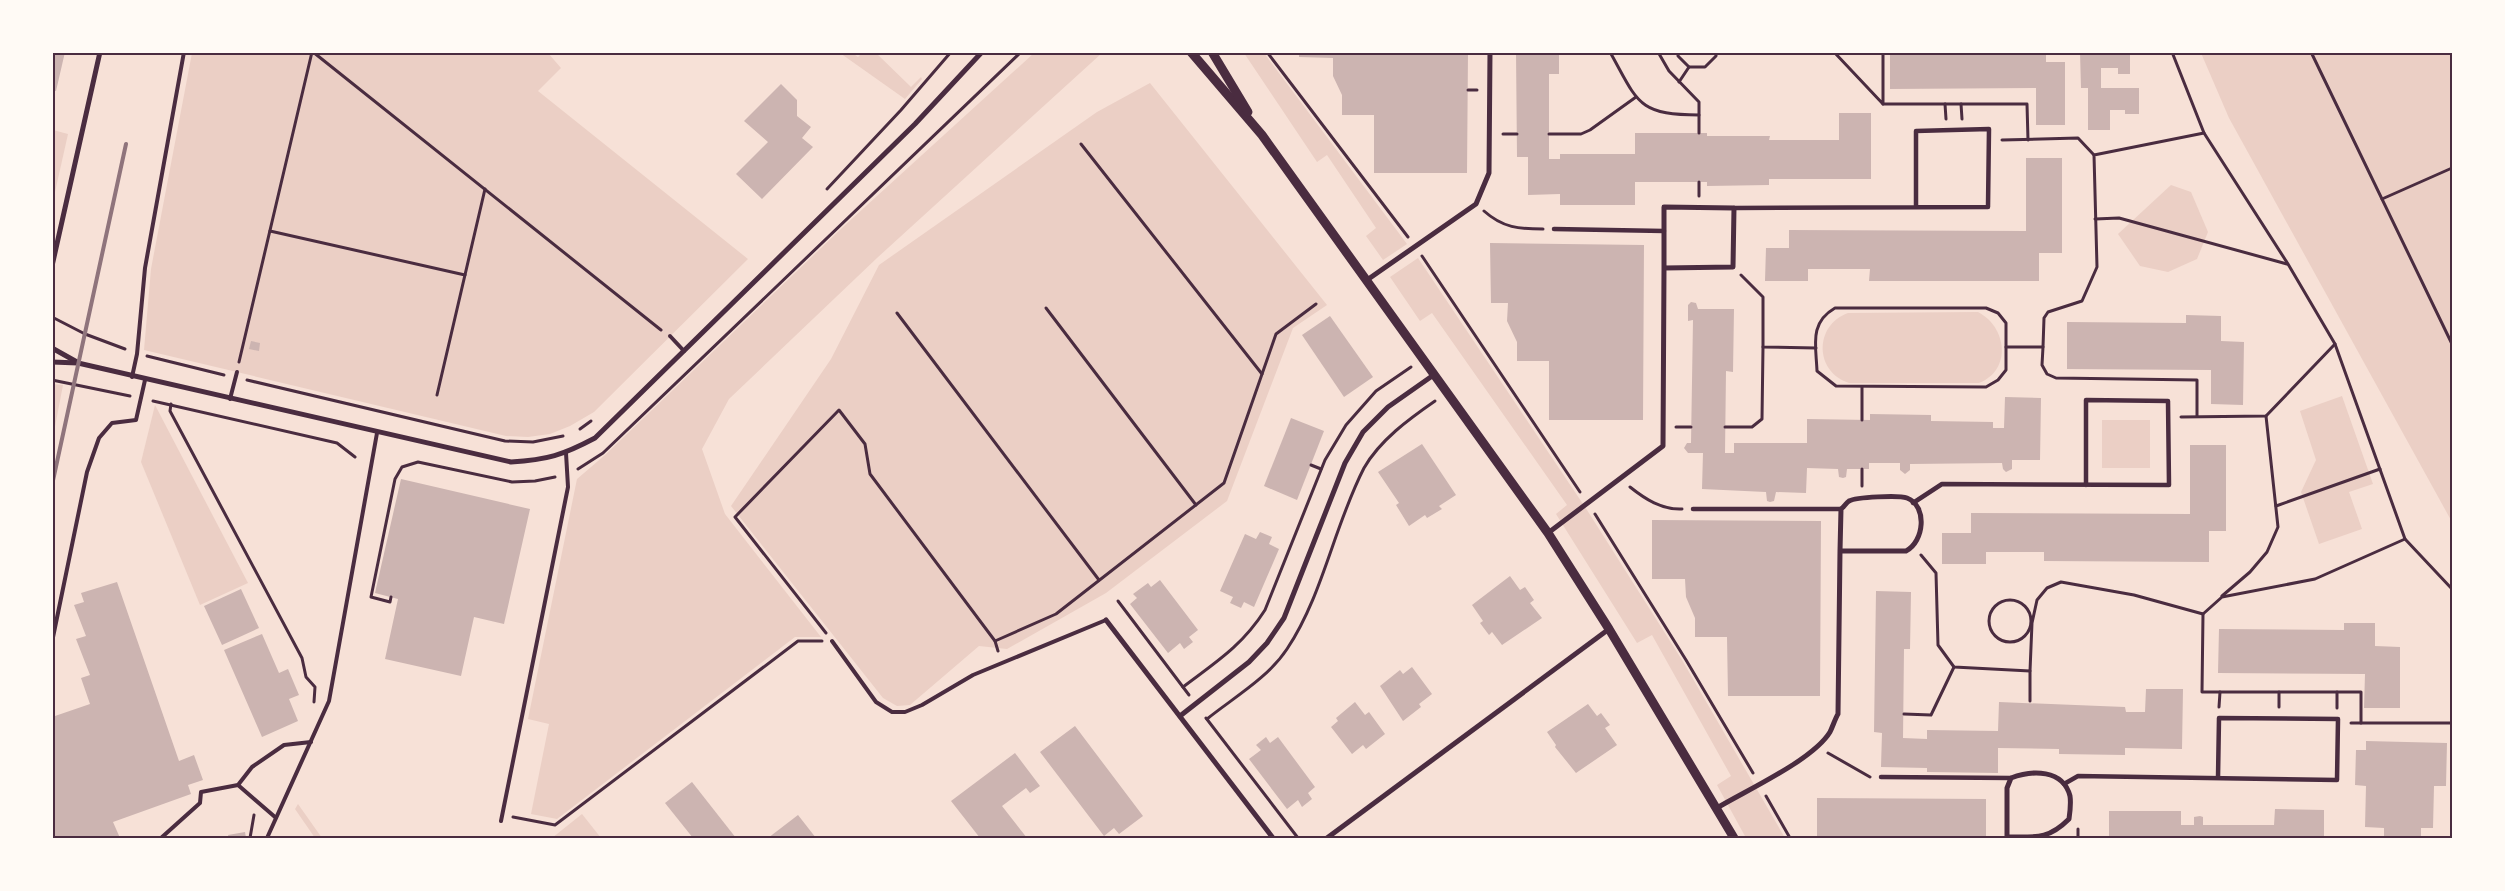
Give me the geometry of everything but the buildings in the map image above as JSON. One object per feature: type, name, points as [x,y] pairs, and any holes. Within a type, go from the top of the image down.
[{"type":"street","points":[[52,266],[100,52]]},
{"type":"street","points":[[52,362],[78,363],[144,380],[511,462],[539,460],[566,454],[594,438],[684,352],[915,124],[982,52]]},
{"type":"street","points":[[1191,52],[1262,136],[1448,391],[1548,533],[1609,629],[1734,838]]},
{"type":"street","points":[[1212,52],[1262,136]]},
{"type":"street","points":[[1367,280],[1476,204],[1489,173],[1490,52]]},
{"type":"street","points":[[1548,533],[1663,446],[1664,207],[1734,208],[1988,207],[1988,129],[1916,131],[1916,207]]},
{"type":"street","points":[[1664,268],[1734,267],[1734,208]]},
{"type":"street","points":[[1554,229],[1664,231]]},
{"type":"street","points":[[52,348],[78,363]]},
{"type":"street","points":[[1180,716],[1249,662],[1267,644],[1284,618],[1345,463],[1363,432],[1388,407],[1435,374]]},
{"type":"street","points":[[1913,503],[1942,484],[2169,486],[2168,401],[2086,400],[2086,485]]},
{"type":"street","points":[[1717,808],[1817,747],[1830,732],[1838,714],[1840,551],[1841,509],[1850,500],[1859,498],[1906,498],[1913,503],[1921,516],[1921,536],[1915,547],[1906,552],[1840,551]]},
{"type":"street","points":[[1693,509],[1841,509]]},
{"type":"street","points":[[1106,620],[1273,838]]},
{"type":"street","points":[[1328,838],[1609,629]]},
{"type":"street","points":[[2064,784],[2078,776],[2337,780],[2338,719],[2219,718],[2218,778]]},
{"type":"street","points":[[1881,777],[2011,778],[2027,772],[2044,773],[2064,784],[2070,797],[2069,819],[2060,829],[2046,837],[2007,838],[2007,788],[2011,778]]},
{"type":"lane","points":[[132,377],[137,354],[145,268],[184,52]]},
{"type":"lane","points":[[670,336],[684,352]]},
{"type":"lane","points":[[230,399],[237,372]]},
{"type":"lane","points":[[52,642],[87,472],[99,438],[112,423],[136,420],[144,380]]},
{"type":"lane","points":[[267,838],[329,702],[377,433]]},
{"type":"lane","points":[[501,821],[568,487],[566,454]]},
{"type":"lane","points":[[832,642],[876,702],[892,712],[905,712],[922,705],[973,674],[1106,620]]},
{"type":"lane","points":[[161,838],[200,803],[201,792],[238,784],[252,767],[284,745],[311,742]]},
{"type":"lane","points":[[238,784],[275,817]]},
{"type":"path","points":[[237,372],[313,52],[670,336]]},
{"type":"path","points":[[821,196],[952,52]]},
{"type":"path","points":[[1013,59],[1021,52]]},
{"type":"path","points":[[1267,52],[1415,245],[1588,503],[1686,660],[1790,838]]},
{"type":"path","points":[[1610,52],[1636,98],[1652,110],[1669,115],[1699,115]]},
{"type":"path","points":[[1658,52],[1669,71],[1699,102],[1699,133]]},
{"type":"path","points":[[1678,52],[1678,56],[1689,67],[1705,67],[1716,56],[1716,52]]},
{"type":"path","points":[[1834,52],[1883,104],[2028,104],[2028,140]]},
{"type":"path","points":[[1883,52],[1883,104]]},
{"type":"path","points":[[2172,52],[2204,133],[2288,264],[2334,344],[2405,539],[2452,589]]},
{"type":"path","points":[[2311,52],[2451,338],[2452,344]]},
{"type":"path","points":[[1679,82],[1689,67]]},
{"type":"path","points":[[1549,134],[1581,134],[1590,130],[1636,98]]},
{"type":"path","points":[[2094,155],[2204,133]]},
{"type":"path","points":[[1507,134],[1517,134]]},
{"type":"path","points":[[1988,140],[2078,138],[2094,155],[2097,267],[2082,301],[2048,312],[2044,318],[2042,365],[2047,374],[2056,378],[2197,380],[2197,416]]},
{"type":"path","points":[[1081,144],[1263,374]]},
{"type":"path","points":[[2382,199],[2452,168]]},
{"type":"path","points":[[436,395],[485,189]]},
{"type":"path","points":[[1476,204],[1497,222],[1521,229],[1554,229]]},
{"type":"path","points":[[2095,220],[2119,218],[2288,264]]},
{"type":"path","points":[[270,232],[465,275]]},
{"type":"path","points":[[1725,427],[1752,427],[1762,419],[1763,297],[1734,267]]},
{"type":"path","points":[[995,641],[1056,614],[1224,483],[1276,334],[1316,304]]},
{"type":"path","points":[[1046,308],[1196,505]]},
{"type":"path","points":[[1834,308],[1986,308],[1998,313],[2006,323],[2006,347],[2006,370],[1998,380],[1986,387],[1836,386],[1825,380],[1817,371],[1817,325],[1824,314],[1834,308]]},
{"type":"path","points":[[897,313],[1099,580]]},
{"type":"path","points":[[52,317],[85,334],[137,354],[505,441],[533,442],[567,435]]},
{"type":"path","points":[[2168,417],[2266,416],[2334,344]]},
{"type":"path","points":[[1762,347],[1816,348]]},
{"type":"path","points":[[2006,347],[2042,347]]},
{"type":"path","points":[[1183,687],[1237,646],[1260,616],[1321,469],[1346,425],[1376,391],[1424,358]]},
{"type":"path","points":[[52,380],[171,404],[337,442],[355,457]]},
{"type":"path","points":[[1862,387],[1862,420]]},
{"type":"path","points":[[1207,719],[1264,674],[1286,651],[1302,625],[1365,467],[1385,442],[1405,422],[1448,391]]},
{"type":"path","points":[[171,404],[170,411],[302,658],[306,677],[315,688],[313,710]]},
{"type":"path","points":[[832,642],[735,517],[839,410],[865,444],[870,474],[995,641],[1001,664]]},
{"type":"path","points":[[2266,416],[2278,527],[2267,552],[2250,572],[2203,614],[2202,692],[2361,692],[2361,723]]},
{"type":"path","points":[[573,432],[593,419]]},
{"type":"path","points":[[1679,426],[1692,427]]},
{"type":"path","points":[[1311,465],[1321,469]]},
{"type":"path","points":[[2276,506],[2380,469]]},
{"type":"path","points":[[1620,479],[1647,501],[1675,510]]},
{"type":"path","points":[[2222,597],[2315,579],[2405,539]]},
{"type":"path","points":[[1915,547],[1936,573],[1938,645],[1954,667]]},
{"type":"path","points":[[2030,702],[2032,623],[2037,600],[2047,588],[2061,582],[2134,595],[2203,614]]},
{"type":"path","points":[[2011,599],[2026,607],[2032,623],[2024,638],[2008,643],[1993,636],[1988,620],[1995,604],[2011,599]]},
{"type":"path","points":[[1118,601],[1298,838]]},
{"type":"path","points":[[502,815],[555,825],[798,641],[832,642]]},
{"type":"path","points":[[1954,667],[2030,671]]},
{"type":"path","points":[[1904,714],[1931,714],[1954,667]]},
{"type":"path","points":[[2338,724],[2452,723]]},
{"type":"path","points":[[1817,747],[1868,777]]},
{"type":"path","points":[[250,838],[256,800]]},
{"type":"shaded area","points":[[192,53],[548,53],[561,68],[538,91],[748,259],[594,412],[570,426],[550,434],[528,437],[506,436],[144,350],[151,269]]},
{"type":"shaded area","points":[[840,53],[852,53],[858,57],[862,53],[876,53],[911,87],[921,77],[922,79],[905,99]]},
{"type":"shaded area","points":[[1034,53],[1102,53],[877,258],[729,399],[702,449],[725,514],[821,637],[795,637],[557,819],[531,814],[549,724],[528,719],[577,479],[605,455],[843,227]]},
{"type":"shaded area","points":[[1244,53],[1264,53],[1407,244],[1383,260],[1366,236],[1376,228],[1327,155],[1317,162]]},
{"type":"shaded area","points":[[2201,53],[2452,53],[2452,522],[2229,118]]},
{"type":"shaded area","points":[[1150,83],[1327,305],[1293,328],[1227,501],[1106,593],[1007,649],[979,646],[910,705],[897,706],[883,698],[731,506],[831,359],[879,265],[1097,112]]},
{"type":"shaded area","points":[[52,130],[68,134],[53,201]]},
{"type":"shaded area","points":[[2171,185],[2191,192],[2208,232],[2197,259],[2168,272],[2140,266],[2118,234]]},
{"type":"shaded area","points":[[1418,258],[1587,510],[1682,660],[1785,838],[1746,838],[1717,785],[1731,776],[1652,635],[1637,643],[1556,514],[1567,505],[1432,313],[1420,321],[1390,277]]},
{"type":"shaded area","points":[[1978,312],[1988,319],[1995,328],[2002,348],[2001,359],[1997,369],[1990,377],[1979,383],[1849,383],[1829,369],[1824,359],[1824,338],[1829,327],[1837,319],[1848,313]]},
{"type":"shaded area","points":[[52,384],[63,385],[53,437]]},
{"type":"shaded area","points":[[2342,396],[2373,484],[2349,492],[2362,529],[2319,544],[2301,492],[2316,460],[2300,411]]},
{"type":"shaded area","points":[[155,405],[248,583],[200,605],[141,462]]},
{"type":"shaded area","points":[[2102,420],[2150,420],[2150,468],[2102,468]]},
{"type":"shaded area","points":[[298,804],[322,838],[315,838],[295,809]]},
{"type":"shaded area","points":[[582,814],[601,838],[552,838]]},
{"type":"railway","points":[[52,485],[126,144]]}]
